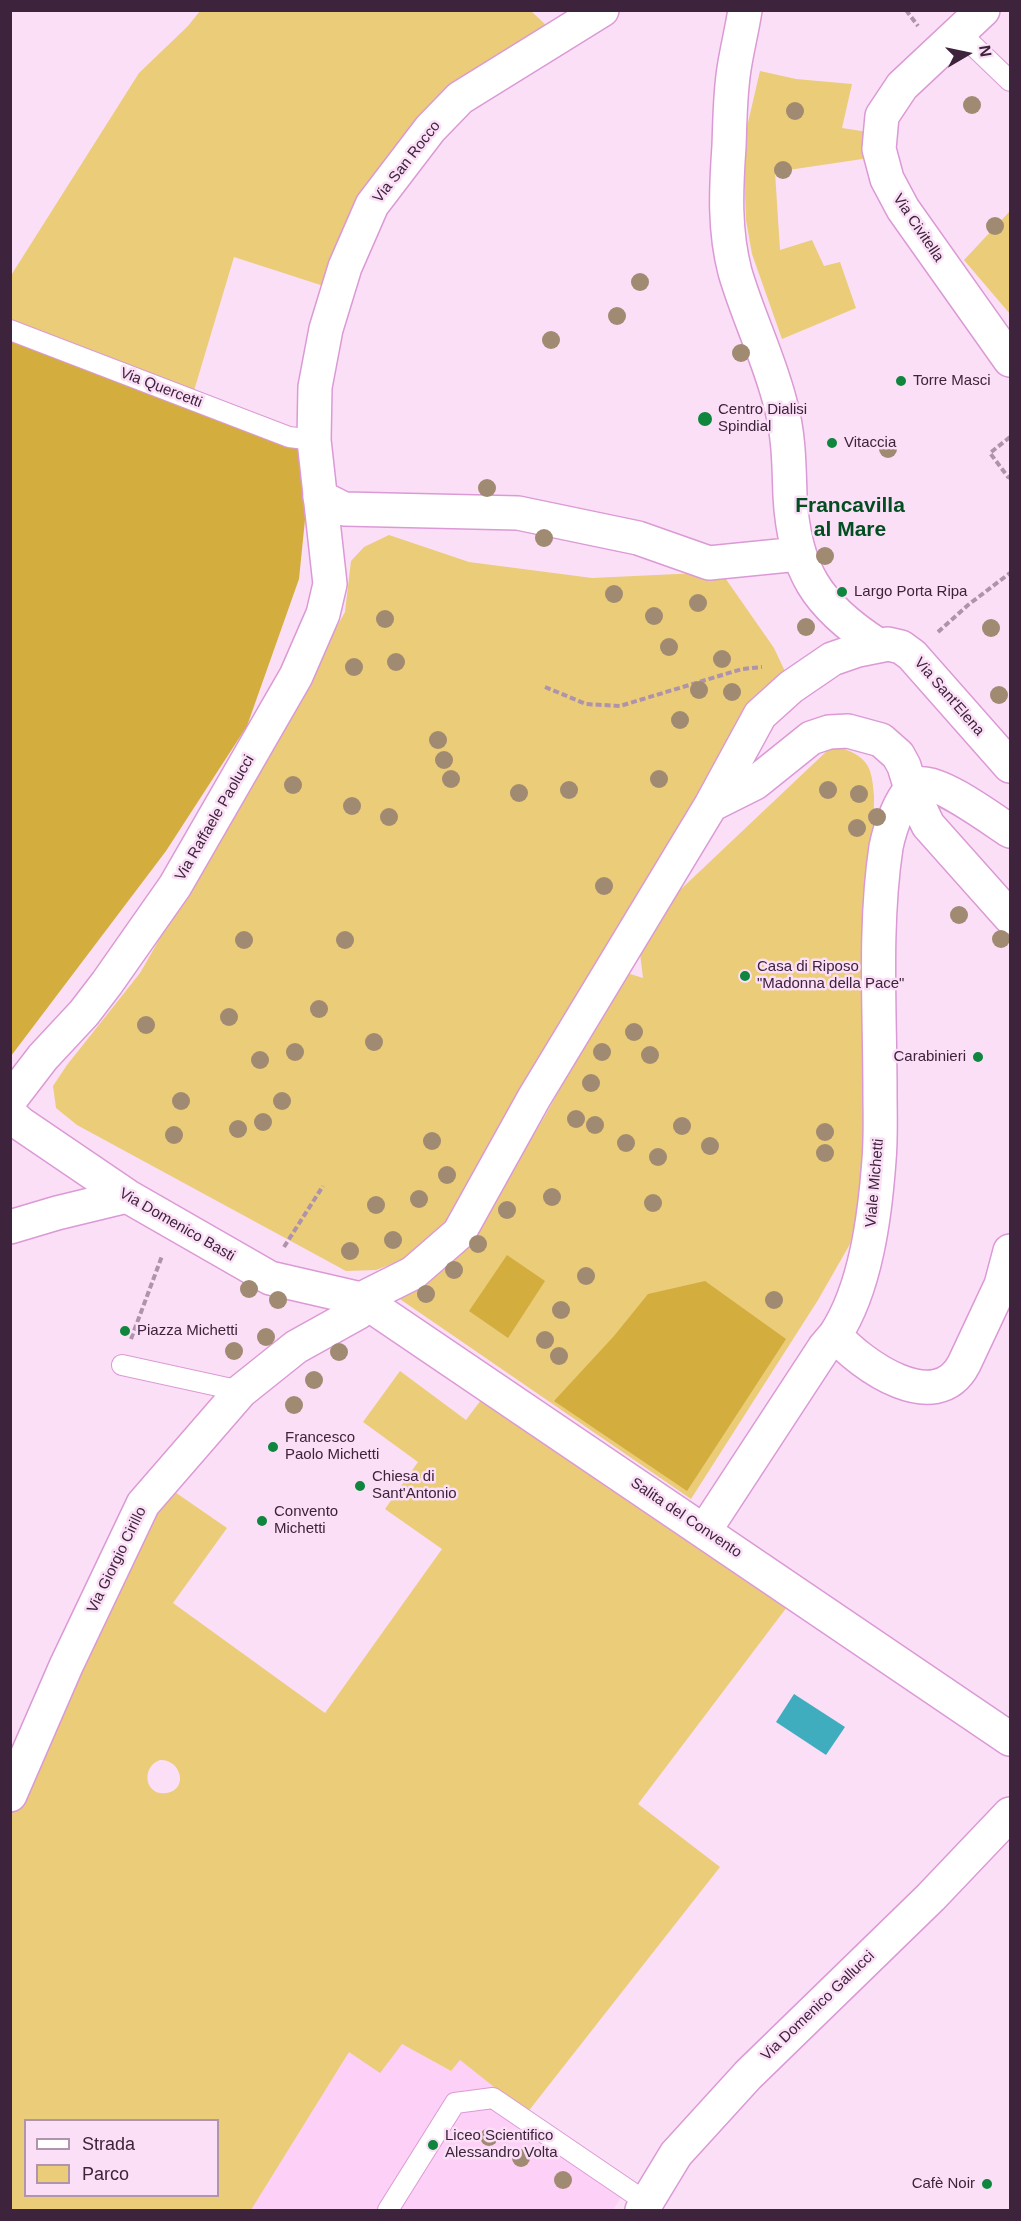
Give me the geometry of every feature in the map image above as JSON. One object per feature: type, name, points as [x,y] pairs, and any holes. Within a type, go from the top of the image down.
[{"type":"street","name":"Via San Rocco","points":[[320,497],[314,440],[315,387],[326,329],[345,267],[372,205],[430,129],[460,99],[602,10]]},
{"type":"street","points":[[745,10],[734,71],[725,197],[728,235],[735,272],[781,405],[789,445],[791,499],[799,554],[810,580],[828,606],[851,628],[878,645]]},
{"type":"street","name":"Via Civitella","points":[[971,21],[902,86],[882,116],[879,149],[887,179],[903,209],[1011,360]]},
{"type":"street","points":[[320,497],[344,509],[518,513],[638,538],[709,563],[799,554]]},
{"type":"street","name":"Via Raffaele Paolucci","points":[[10,1100],[43,1058],[84,1013],[175,886],[296,676],[323,614],[330,584],[320,497]]},
{"type":"street","name":"Via Sant'Elena","points":[[878,645],[888,644],[901,647],[912,655],[1005,750]]},
{"type":"street","points":[[361,1299],[413,1274],[459,1233],[534,1098],[711,805],[760,715],[791,687],[832,659],[878,645]]},
{"type":"street","points":[[711,805],[755,783],[811,738],[829,732],[848,731],[881,740],[898,755],[904,765],[911,789],[928,825],[1011,917]]},
{"type":"street","points":[[911,789],[918,784],[929,784],[1011,831]]},
{"type":"street","name":"Viale Michetti","points":[[705,1530],[846,1318],[873,1225],[880,1157],[880,922],[885,857],[894,818],[911,789]]},
{"type":"street","name":"Via Domenico Basti","points":[[10,1114],[127,1197],[270,1278],[361,1299]]},
{"type":"street","points":[[10,1227],[57,1213],[127,1197]]},
{"type":"street","points":[[835,1335],[848,1350],[904,1384],[937,1387],[949,1383],[958,1375],[969,1354],[1001,1285],[1011,1251]]},
{"type":"street","name":"Via Giorgio Cirillo","points":[[10,1795],[66,1666],[143,1504],[241,1391],[296,1347],[358,1312],[361,1299]]},
{"type":"street","name":"Salita del Convento","points":[[361,1299],[1011,1739]]},
{"type":"street","name":"Via Domenico Gallucci","points":[[644,2206],[676,2154],[748,2075],[931,1897],[1011,1814]]},
{"type":"lane","points":[[971,21],[1011,81]]},
{"type":"lane","name":"Via Quercetti","points":[[10,330],[289,437],[314,440]]},
{"type":"lane","points":[[122,1365],[241,1391]]},
{"type":"lane","points":[[388,2211],[455,2103],[493,2098],[644,2206]]},
{"type":"path","points":[[1011,438],[990,453],[1011,478]]},
{"type":"path","points":[[912,655],[968,605],[1011,573]]},
{"type":"path","points":[[545,687],[586,704],[620,706],[742,669],[762,666],[772,670]]},
{"type":"path","points":[[270,1278],[287,1239],[323,1186]]},
{"type":"path","points":[[122,1365],[159,1262]]},
{"type":"shaded area","points":[[10,339],[313,441],[299,579],[247,726],[166,851],[11,1056]]},
{"type":"shaded area","points":[[507,1255],[545,1281],[508,1338],[469,1311]]},
{"type":"shaded area","points":[[705,1281],[786,1339],[687,1491],[554,1401],[614,1336],[648,1294]]},
{"type":"shaded area","name":"Liceo Scientifico Alessandro Volta","points":[[402,2044],[450,2071],[460,2060],[627,2188],[613,2210],[251,2210],[349,2052]]},
{"type":"green space","points":[[200,11],[531,11],[548,27],[432,113],[336,290],[234,257],[193,394],[11,325],[10,277],[139,73],[188,26]]},
{"type":"green space","points":[[760,71],[796,79],[852,84],[842,128],[868,132],[869,158],[775,172],[780,250],[812,240],[824,266],[840,262],[856,308],[782,339],[752,254],[746,220],[743,144]]},
{"type":"green space","points":[[1010,211],[1010,314],[964,260]]},
{"type":"green space","points":[[389,535],[469,562],[592,578],[721,572],[774,648],[789,680],[449,1230],[407,1258],[376,1270],[346,1271],[77,1125],[56,1108],[53,1086],[140,973],[289,713],[345,612],[351,561],[364,547]]},
{"type":"green space","points":[[842,748],[858,756],[867,765],[872,778],[874,796],[870,1094],[865,1182],[850,1244],[818,1300],[691,1499],[394,1295],[478,1225],[545,1116],[624,972],[643,978],[639,945],[660,909],[829,749]]},
{"type":"green space","points":[[400,1371],[466,1420],[484,1396],[790,1603],[638,1804],[720,1867],[527,2113],[460,2060],[451,2071],[402,2044],[380,2073],[349,2052],[251,2210],[11,2210],[11,1810],[169,1488],[227,1528],[173,1603],[325,1713],[442,1549],[385,1509],[418,1462],[363,1422]],"holes":[[[160,1760],[167,1761],[177,1769],[180,1781],[174,1790],[160,1793],[154,1791],[150,1786],[148,1775],[154,1764]]]},
{"type":"water","points":[[794,1694],[845,1727],[826,1755],[776,1722]]},
{"type":"place","name":"Torre Masci","points":[[901,381]]},
{"type":"place","name":"Centro Dialisi Spindial","points":[[705,419]]},
{"type":"place","name":"Vitaccia","points":[[832,443]]},
{"type":"place","name":"Largo Porta Ripa","points":[[842,592]]},
{"type":"place","name":"Casa di Riposo \"Madonna della Pace\"","points":[[745,976]]},
{"type":"place","name":"Carabinieri","points":[[978,1057]]},
{"type":"place","name":"Piazza Michetti","points":[[125,1331]]},
{"type":"place","name":"Francesco Paolo Michetti","points":[[273,1447]]},
{"type":"place","name":"Chiesa di Sant'Antonio","points":[[360,1486]]},
{"type":"place","name":"Convento Michetti","points":[[262,1521]]},
{"type":"place","name":"Liceo Scientifico Alessandro Volta","points":[[433,2145]]},
{"type":"place","name":"Cafè Noir","points":[[987,2184]]},
{"type":"district","name":"Francavilla al Mare","points":[[850,518]]}]
